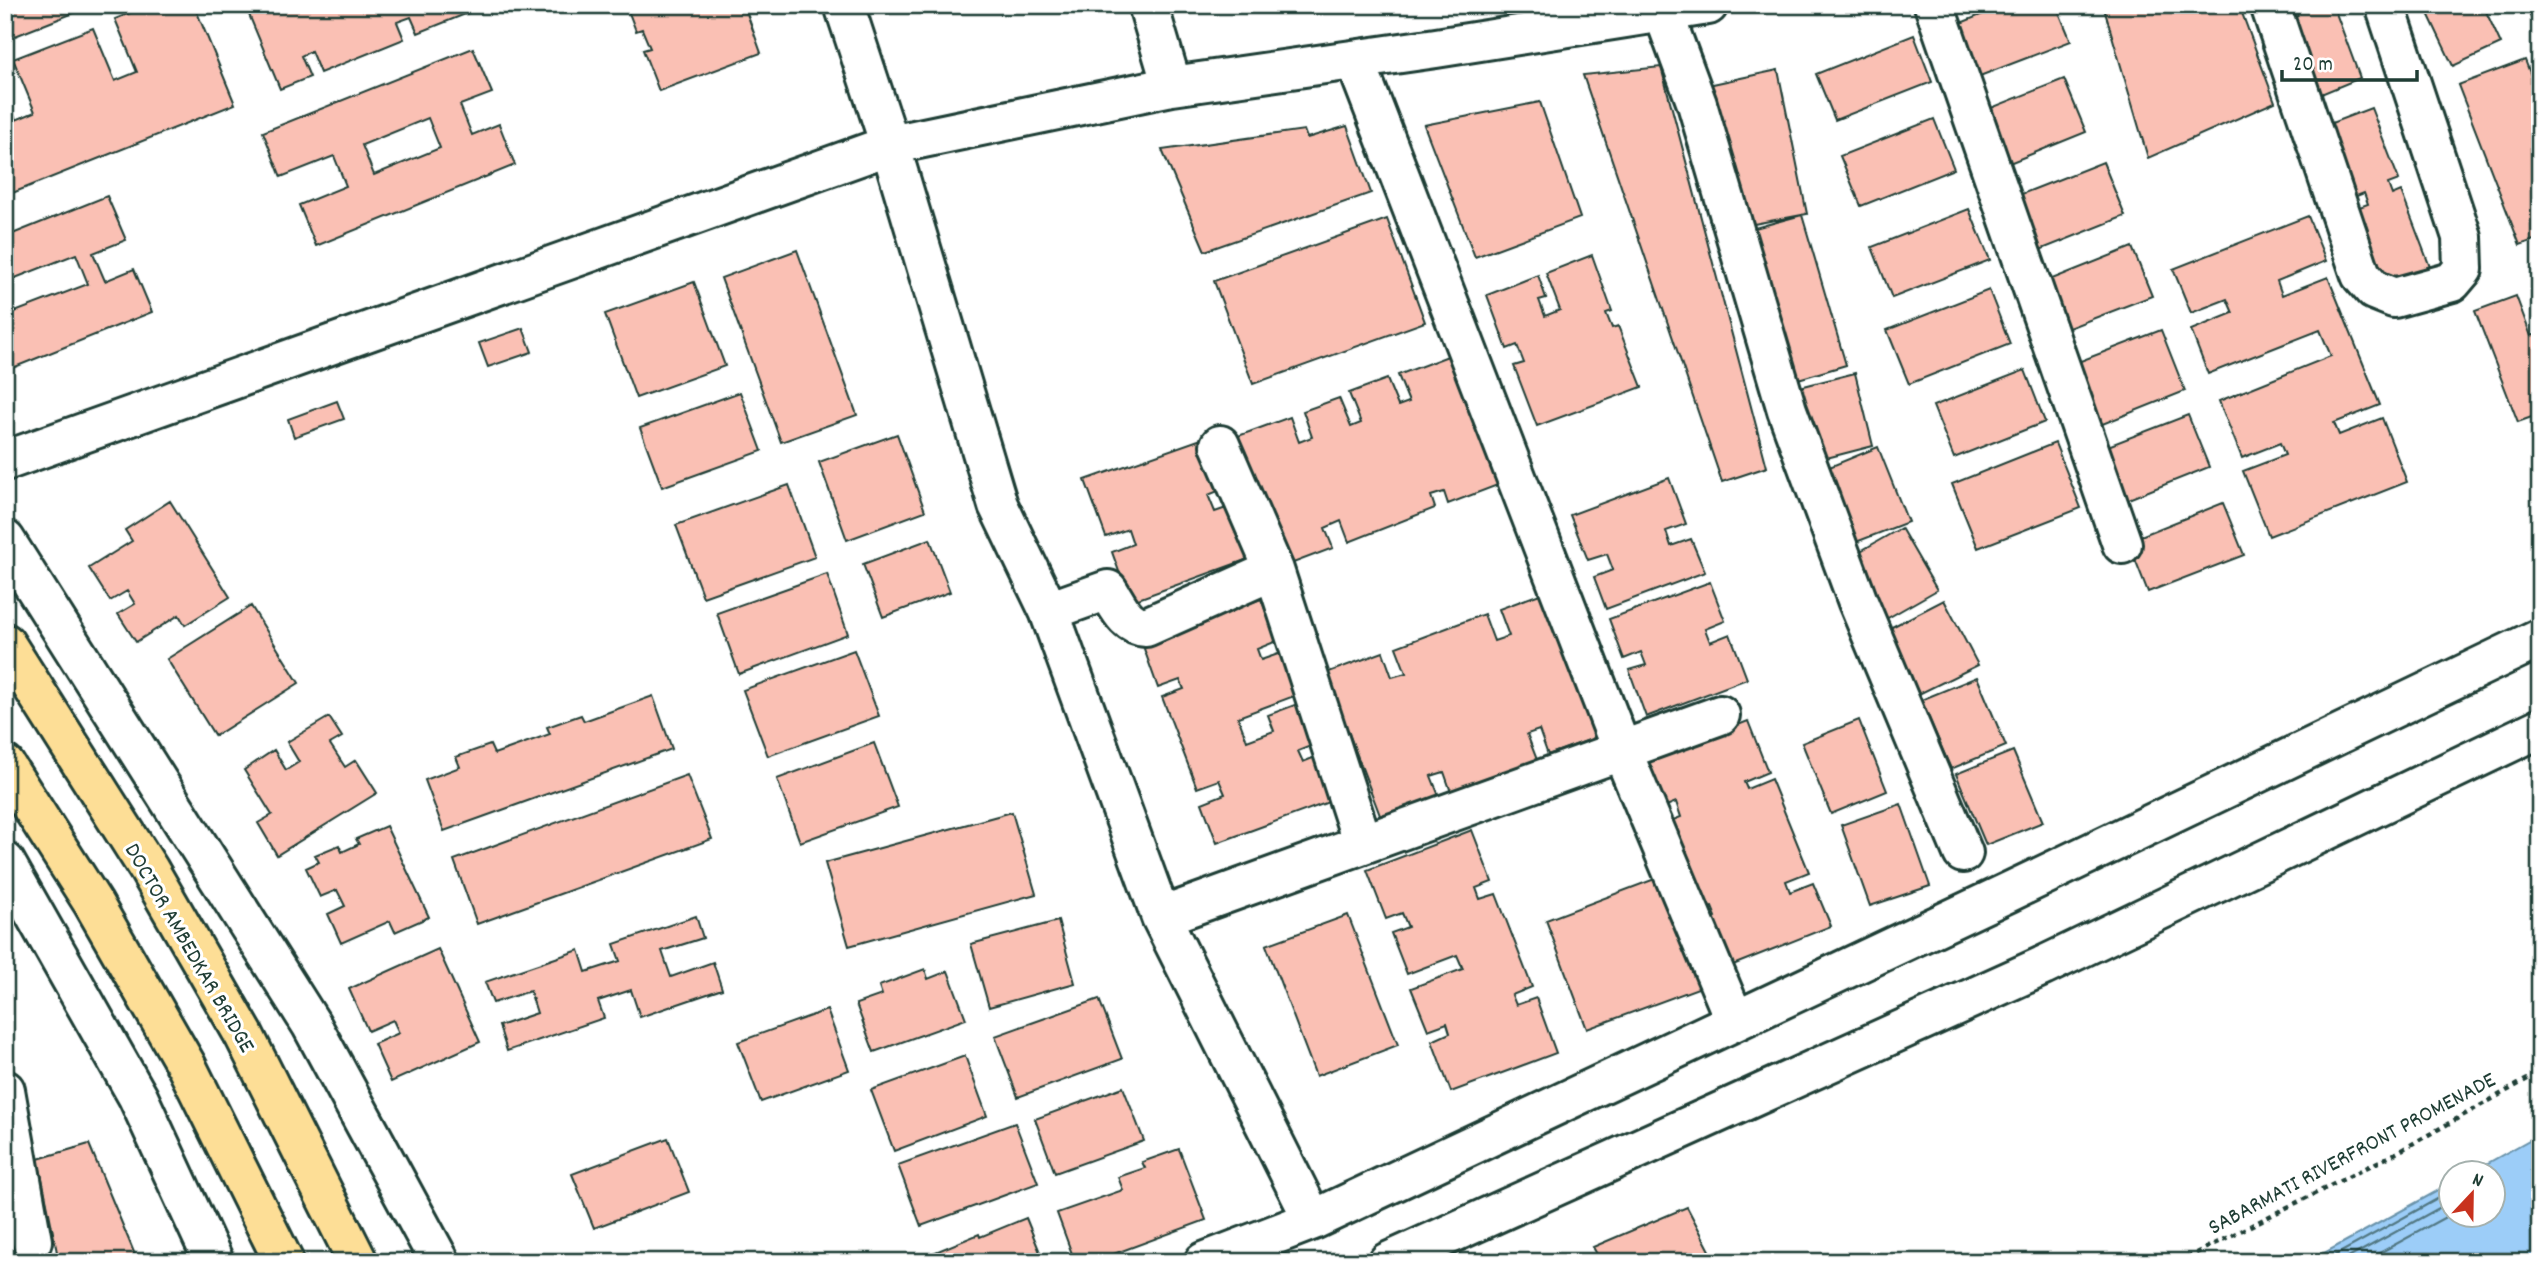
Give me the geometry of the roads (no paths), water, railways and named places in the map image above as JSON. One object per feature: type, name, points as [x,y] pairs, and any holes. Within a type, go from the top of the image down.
[{"type":"main road","name":"DOCTOR AMBEDKAR BRIDGE","points":[[5,643],[149,870],[244,1035],[358,1262]]},
{"type":"main road","points":[[5,765],[93,903],[179,1053],[284,1262]]},
{"type":"street","points":[[844,5],[890,145],[998,505],[1049,611],[1160,918],[1312,1220]]},
{"type":"street","points":[[1148,5],[1172,86]]},
{"type":"street","points":[[5,461],[890,145],[1172,86],[1708,5]]},
{"type":"street","points":[[1934,5],[2122,544]]},
{"type":"street","points":[[2270,5],[2361,275],[2374,290],[2394,298],[2452,282],[2463,269],[2462,237],[2385,5]]},
{"type":"street","points":[[1663,12],[1697,104],[1787,410],[1858,602],[1963,853]]},
{"type":"street","points":[[1355,60],[1622,751],[1735,1021]]},
{"type":"street","points":[[1220,445],[1274,570],[1363,844]]},
{"type":"street","points":[[5,540],[311,1024],[440,1262]]},
{"type":"street","points":[[1049,611],[1108,590],[1129,622],[1136,627],[1146,627],[1274,570]]},
{"type":"street","points":[[1204,1262],[1312,1220],[2540,638]]},
{"type":"street","points":[[1160,918],[1720,715]]},
{"type":"street","points":[[1388,1262],[2031,972],[2540,728]]},
{"type":"street","points":[[5,862],[138,1097],[214,1262]]},
{"type":"street","points":[[5,1090],[24,1250]]},
{"type":"water","points":[[2540,1134],[2540,1262],[2308,1262],[2436,1192],[2436,1228],[2506,1228],[2506,1158],[2497,1158]]}]
